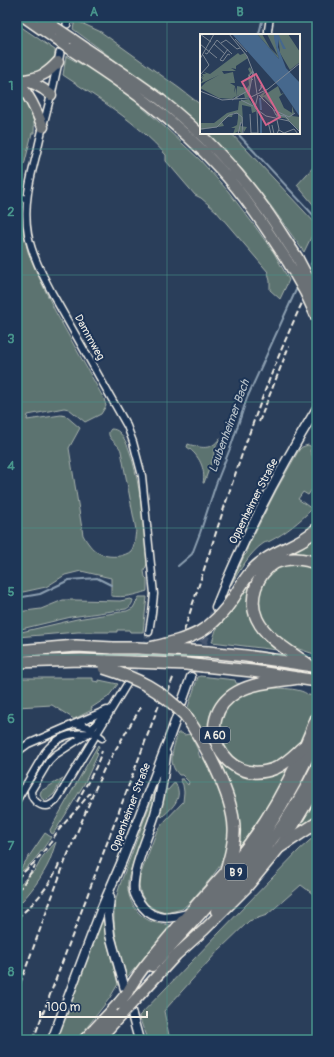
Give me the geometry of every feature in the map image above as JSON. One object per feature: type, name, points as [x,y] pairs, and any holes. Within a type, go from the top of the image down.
[{"type":"highway","points":[[24,17],[63,28]]},
{"type":"highway","points":[[41,17],[63,28]]},
{"type":"highway","points":[[20,82],[43,76],[52,69],[64,50],[63,28]]},
{"type":"highway","points":[[64,50],[144,88],[162,101],[197,131],[214,148],[266,209],[292,260],[317,318]]},
{"type":"highway","points":[[20,82],[42,88],[51,95]]},
{"type":"highway","points":[[20,82],[36,110],[42,127]]},
{"type":"highway","points":[[292,260],[317,295]]},
{"type":"highway","points":[[150,648],[186,639],[203,630],[216,620],[234,597],[249,574],[261,562],[310,535],[317,529]]},
{"type":"highway","points":[[314,666],[277,642],[264,630],[253,610],[253,600],[254,591],[260,578],[277,562],[297,559],[317,564]]},
{"type":"highway","points":[[17,651],[76,646],[150,648],[246,656],[314,666]]},
{"type":"highway","name":"A 60","points":[[17,662],[81,660],[106,664],[186,664],[252,671],[317,681]]},
{"type":"highway","name":"B 9","points":[[106,664],[151,687],[170,701],[185,715],[194,727],[214,765],[230,804],[234,827],[234,837],[226,871]]},
{"type":"highway","name":"A 60","points":[[299,678],[255,685],[236,693],[227,700],[220,709],[216,720],[215,734],[218,747],[227,760],[237,767],[251,772],[261,772],[278,767],[303,747]]},
{"type":"highway","points":[[131,992],[147,963],[226,871],[255,834],[289,778],[317,716]]},
{"type":"highway","name":"B 9","points":[[98,1040],[121,1015],[131,992],[214,899],[247,858],[291,791],[303,769],[317,737]]},
{"type":"highway","name":"B 9","points":[[84,1040],[118,1004],[184,947],[238,884],[271,842],[296,805],[317,766]]},
{"type":"highway","points":[[184,947],[232,904],[280,847],[296,823],[317,786]]},
{"type":"highway","points":[[280,847],[317,824]]},
{"type":"main road","name":"Oppenheimer Straße","points":[[216,607],[230,571],[267,496],[317,408]]},
{"type":"main road","name":"Oppenheimer Straße","points":[[115,878],[167,744],[190,677]]},
{"type":"main road","points":[[167,744],[155,814],[137,868],[134,880],[134,890],[140,904],[144,909],[153,915],[168,918],[188,914]]},
{"type":"main road","points":[[52,1040],[101,910],[115,878]]},
{"type":"main road","points":[[115,878],[109,904],[108,916],[110,935],[139,1040]]},
{"type":"street","points":[[268,34],[270,17]]},
{"type":"street","name":"Dammweg","points":[[64,50],[42,127],[27,199],[28,234],[37,263],[52,293],[127,426],[133,442],[142,476],[154,594],[149,632]]},
{"type":"street","points":[[17,197],[27,199]]},
{"type":"street","points":[[111,709],[98,722],[95,733],[56,801],[53,804],[43,806],[33,799],[31,791],[49,761],[55,755],[95,733],[102,726],[127,684]]},
{"type":"street","points":[[17,752],[28,744],[111,709]]},
{"type":"street","points":[[74,724],[82,725],[95,733]]},
{"type":"street","points":[[17,800],[49,746],[65,736],[77,733],[95,733]]},
{"type":"green space","points":[[75,20],[101,32],[200,104],[200,128],[180,109],[73,29]]},
{"type":"green space","points":[[17,24],[55,50],[55,55],[51,63],[43,70],[35,74],[30,75],[17,73]]},
{"type":"green space","points":[[66,56],[94,71],[135,101],[200,160],[228,191],[274,253],[289,280],[280,299],[270,290],[268,272],[216,211],[201,198],[195,195],[166,161],[166,155],[155,143],[104,102],[63,75]]},
{"type":"green space","points":[[17,92],[30,111],[34,121],[34,133],[32,133],[25,162],[17,172]]},
{"type":"green space","points":[[207,134],[232,134],[317,225],[304,252],[271,206],[243,170]]},
{"type":"green space","points":[[317,163],[317,209],[297,185]]},
{"type":"green space","points":[[17,213],[20,218],[28,252],[35,269],[55,311],[104,399],[106,406],[101,414],[85,422],[69,409],[64,408],[28,415],[27,420],[61,415],[66,416],[80,428],[69,448],[83,535],[93,549],[107,556],[120,556],[128,553],[131,551],[135,541],[136,530],[121,451],[109,435],[111,429],[118,431],[125,441],[131,454],[139,489],[148,553],[147,564],[144,571],[147,579],[147,591],[138,594],[120,597],[111,596],[111,578],[81,571],[65,575],[46,587],[23,592],[17,590]]},
{"type":"green space","points":[[220,438],[203,483],[204,478],[201,463],[195,454],[187,447],[188,444],[197,447],[209,447]]},
{"type":"green space","points":[[308,445],[312,447],[310,451],[315,461],[314,478],[317,482],[317,490],[313,488],[308,495],[303,492],[298,499],[312,509],[287,531],[264,543],[254,551],[231,585],[244,556],[247,553],[247,548],[277,489],[299,450]]},
{"type":"green space","points":[[317,533],[317,560],[297,555],[280,558],[263,569],[252,586],[249,605],[258,627],[275,644],[285,651],[212,642],[216,630],[258,569],[268,561],[307,541]]},
{"type":"green space","points":[[293,563],[317,568],[317,655],[287,644],[271,632],[258,611],[258,590],[267,575],[279,566]]},
{"type":"green space","points":[[139,597],[147,597],[143,632],[117,630],[117,632],[78,632],[17,637],[17,633],[77,619],[127,611],[133,608]]},
{"type":"green space","points":[[130,599],[133,600],[132,603],[130,607],[126,609],[71,617],[17,630],[17,612],[41,609],[63,600],[120,601]]},
{"type":"green space","points":[[198,677],[235,680],[236,683],[244,684],[211,724],[235,770],[290,766],[270,802],[238,850],[240,824],[236,805],[230,789],[187,710]]},
{"type":"green space","points":[[17,678],[93,678],[93,681],[99,682],[99,680],[118,684],[108,697],[91,708],[92,710],[74,719],[52,705],[17,707]]},
{"type":"green space","points":[[260,688],[293,689],[304,692],[308,695],[317,696],[317,699],[300,743],[281,762],[254,768],[236,763],[223,750],[218,730],[225,709],[246,691]]},
{"type":"green space","points":[[178,733],[182,733],[184,735],[190,734],[200,758],[203,754],[217,783],[227,809],[230,834],[228,846],[219,867],[211,878],[182,909],[165,913],[156,910],[147,904],[141,894],[139,885],[140,876],[156,833],[163,823],[183,802],[184,792],[180,779],[183,779],[188,785],[189,782],[175,771],[172,761]]},
{"type":"green space","points":[[98,745],[99,747],[96,752],[98,754],[84,784],[53,834],[51,833],[50,830]]},
{"type":"green space","points":[[63,778],[54,794],[47,800],[42,799],[40,795],[41,791]]},
{"type":"green space","points":[[175,782],[178,797],[170,810],[162,817],[159,815],[165,789],[168,790]]},
{"type":"green space","points":[[157,787],[150,817],[129,875],[128,888],[131,901],[139,913],[150,921],[171,925],[172,927],[127,977],[116,936],[114,919],[115,904],[121,882]]},
{"type":"green space","points":[[317,794],[317,820],[298,829],[297,828]]},
{"type":"green space","points":[[45,833],[51,837],[48,842],[31,863],[17,874]]},
{"type":"green space","points":[[317,834],[317,897],[301,885],[267,915],[249,921],[218,951],[164,1011],[170,1040],[147,1040],[139,1016],[299,850]]},
{"type":"green space","points":[[56,842],[50,860],[40,879],[22,902],[17,906],[17,887],[36,869],[43,856]]},
{"type":"green space","points":[[101,920],[104,921],[106,938],[118,984],[109,999],[77,1040],[56,1040]]},
{"type":"waterway","points":[[259,34],[263,17]]},
{"type":"waterway","points":[[238,134],[317,219]]},
{"type":"waterway","name":"Laubenheimer Bach","points":[[311,264],[317,253]]},
{"type":"waterway","name":"Laubenheimer Bach","points":[[178,566],[192,554],[247,398],[296,290]]},
{"type":"waterway","name":"Laubenheimer Bach","points":[[17,598],[40,594],[69,580],[97,578],[111,585]]},
{"type":"tunnel","points":[[191,677],[216,607]]},
{"type":"tunnel","points":[[129,679],[141,656],[149,632]]},
{"type":"railway","points":[[184,631],[257,413],[302,303]]},
{"type":"railway","points":[[259,422],[289,346]]},
{"type":"railway","points":[[168,692],[174,675]]},
{"type":"railway","points":[[33,1040],[160,702]]},
{"type":"railway","points":[[17,992],[66,859],[96,787],[104,769],[141,707]]},
{"type":"railway","points":[[77,802],[96,767],[102,751]]},
{"type":"railway","points":[[17,878],[35,862],[57,832],[90,793]]},
{"type":"railway","points":[[17,918],[41,894],[51,880],[59,864]]},
{"type":"railway","points":[[17,890],[22,886],[35,866]]}]
